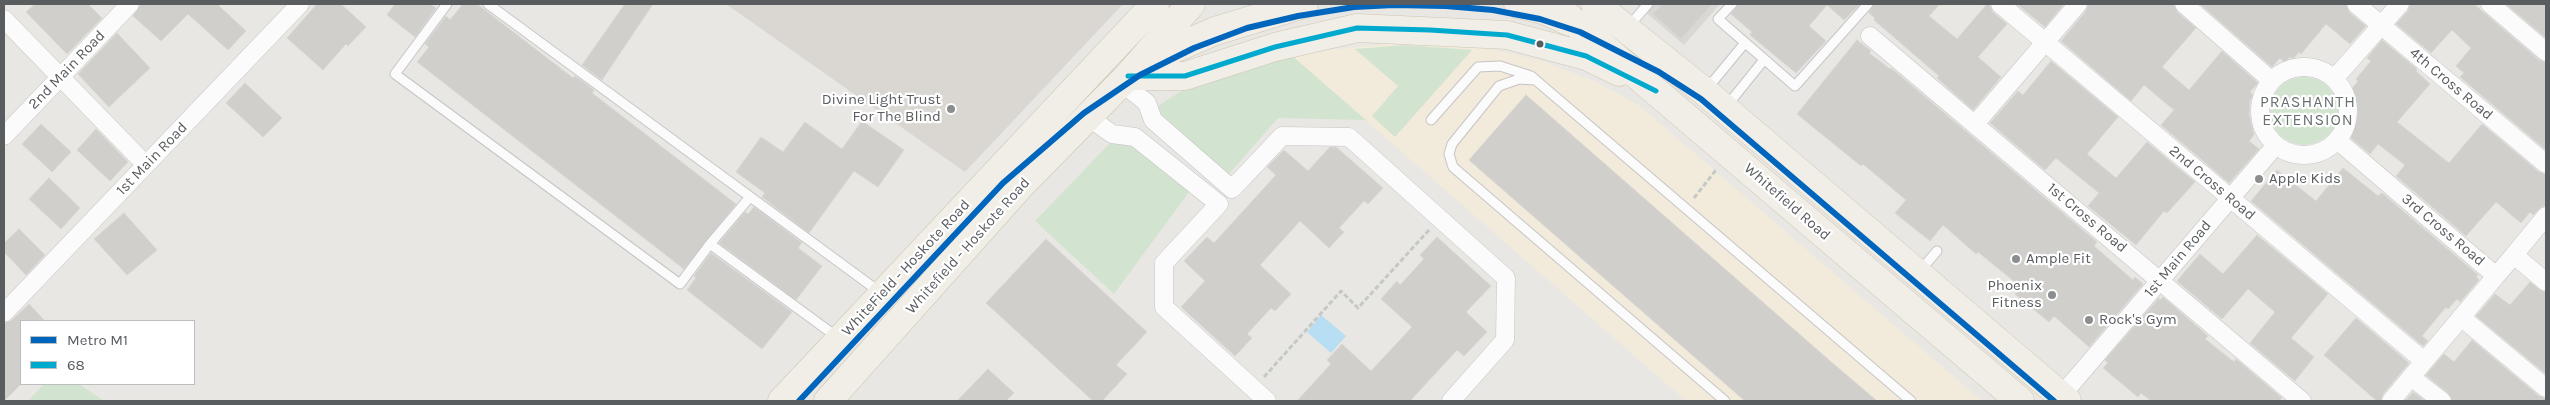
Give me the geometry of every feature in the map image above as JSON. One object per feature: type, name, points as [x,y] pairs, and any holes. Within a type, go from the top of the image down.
[{"type":"main road","name":"WhiteField - Hoskote Road","points":[[782,401],[1154,4]]},
{"type":"main road","name":"Whitefield - Hoskote Road","points":[[828,401],[1021,185],[1129,74],[1191,4]]},
{"type":"main road","points":[[1129,74],[1215,30],[1304,4]]},
{"type":"main road","points":[[1518,4],[1546,11],[1580,26]]},
{"type":"main road","name":"Whitefield Road","points":[[1553,4],[2020,401]]},
{"type":"main road","name":"Whitefield Road","points":[[1595,4],[1714,100],[2064,399]]},
{"type":"main road","points":[[1129,74],[1184,76],[1274,47],[1357,28],[1420,30],[1507,35],[1586,56],[1656,91]]},
{"type":"main road","points":[[1807,220],[1827,197]]},
{"type":"main road","points":[[1839,247],[1859,224]]},
{"type":"street","name":"2nd Main Road","points":[[4,136],[130,4]]},
{"type":"street","name":"1st Main Road","points":[[4,314],[300,4]]},
{"type":"street","name":"2nd Cross Road","points":[[2000,4],[2424,361]]},
{"type":"street","points":[[1975,124],[2078,4]]},
{"type":"street","points":[[2184,4],[2272,81]]},
{"type":"street","name":"4th Cross Road","points":[[2356,4],[2546,164]]},
{"type":"street","points":[[2334,79],[2400,4]]},
{"type":"street","points":[[2490,4],[2546,52]]},
{"type":"street","points":[[4,19],[146,165]]},
{"type":"street","name":"1st Cross Road","points":[[1870,36],[2302,401]]},
{"type":"street","points":[[2306,67],[2323,72],[2334,79],[2346,97],[2348,109],[2347,122],[2337,140],[2323,151],[2309,155],[2292,153],[2276,145],[2264,129],[2260,112],[2264,93],[2272,81],[2291,69],[2306,67]]},
{"type":"street","points":[[1129,74],[1147,103],[1152,120],[1232,189]]},
{"type":"street","points":[[1087,116],[1112,134],[1135,137],[1219,204]]},
{"type":"street","points":[[1135,137],[1152,120]]},
{"type":"street","points":[[1267,401],[1164,307],[1164,263],[1282,136],[1349,136],[1506,278],[1505,340],[1451,401]]},
{"type":"street","name":"3rd Cross Road","points":[[2337,140],[2496,276],[2546,216]]},
{"type":"street","name":"1st Main Road","points":[[2064,399],[2160,280],[2276,145]]},
{"type":"street","points":[[2514,255],[2546,282]]},
{"type":"street","points":[[2391,401],[2496,276]]},
{"type":"street","points":[[2461,317],[2546,388]]},
{"type":"street","points":[[2411,377],[2442,401]]},
{"type":"lane","points":[[447,4],[395,74],[680,284],[710,244],[750,197]]},
{"type":"lane","points":[[488,4],[883,295]]},
{"type":"lane","points":[[1626,29],[1648,4]]},
{"type":"lane","points":[[1732,4],[1718,19],[1763,61],[1795,86],[1868,4]]},
{"type":"lane","points":[[1714,100],[1744,44]]},
{"type":"lane","points":[[1714,100],[1763,61]]},
{"type":"lane","points":[[1431,120],[1478,67],[1510,68],[1540,81],[1910,401]]},
{"type":"lane","points":[[1540,81],[1519,79],[1499,86],[1452,144],[1449,154],[1453,167],[1725,401]]},
{"type":"lane","points":[[710,244],[840,339]]},
{"type":"lane","points":[[1918,274],[1937,251]]},
{"type":"path","points":[[1686,208],[1718,167]]},
{"type":"path","points":[[1254,389],[1340,291],[1358,308],[1439,218]]},
{"type":"shaded area","name":"Divine Light Trust For The Blind","points":[[726,4],[1123,4],[965,172]]},
{"type":"shaded area","points":[[1636,4],[1720,4],[1684,45]]},
{"type":"shaded area","points":[[1413,41],[1471,45],[1539,60],[1597,82],[1640,106],[1982,401],[1686,401],[1290,54]]},
{"type":"green space","points":[[1405,45],[1472,50],[1395,137],[1372,116],[1398,86],[1355,49]]},
{"type":"green space","points":[[1290,54],[1366,120],[1278,118],[1228,175],[1155,108],[1183,90]]},
{"type":"green space","points":[[2311,77],[2323,83],[2332,92],[2338,104],[2336,124],[2328,135],[2311,145],[2297,145],[2280,135],[2272,124],[2270,104],[2280,87],[2291,79]]},
{"type":"green space","points":[[1114,139],[1142,146],[1192,188],[1114,294],[1035,221]]},
{"type":"green space","points":[[43,385],[80,385],[104,401],[28,401]]},
{"type":"water","points":[[1321,315],[1346,336],[1331,353],[1307,332]]},
{"type":"building","points":[[35,4],[88,4],[102,18],[67,54],[26,12]]},
{"type":"building","points":[[140,4],[217,4],[246,31],[228,50],[188,14],[161,41],[133,16]]},
{"type":"building","points":[[317,4],[341,4],[366,27],[348,46],[346,44],[323,70],[287,38]]},
{"type":"building","points":[[395,4],[430,4],[436,8],[415,37],[387,15]]},
{"type":"building","points":[[463,4],[477,4],[573,78],[575,76],[594,90],[592,93],[736,204],[684,269],[417,62],[429,47],[425,44],[446,16],[450,20]]},
{"type":"building","points":[[625,4],[653,4],[602,80],[582,65]]},
{"type":"building","points":[[1662,4],[1712,4],[1681,39],[1653,14]]},
{"type":"building","points":[[1738,4],[1860,4],[1844,20],[1827,5],[1809,26],[1826,41],[1796,73],[1750,35],[1752,32],[1731,14]]},
{"type":"building","points":[[1874,4],[1940,4],[1929,16],[1957,39],[1989,4],[1993,12],[2007,24],[1978,57],[2001,77],[1973,110],[1937,78],[1939,76],[1874,20],[1875,18],[1869,13]]},
{"type":"building","points":[[2017,4],[2064,4],[2045,27]]},
{"type":"building","points":[[2088,4],[2174,4],[2177,12],[2196,28],[2162,67],[2189,90],[2222,51],[2258,83],[2250,92],[2253,95],[2250,101],[2249,114],[2254,135],[2249,141],[2259,149],[2229,183],[2161,125],[2174,110],[2144,85],[2131,101],[2061,41],[2086,11]]},
{"type":"building","points":[[2200,4],[2346,4],[2349,12],[2366,26],[2350,44],[2326,24],[2301,54],[2299,52],[2293,59],[2290,57],[2285,63],[2280,58],[2272,67]]},
{"type":"building","points":[[2410,4],[2474,4],[2539,60],[2546,62],[2546,150],[2460,77],[2464,73],[2456,66],[2471,48],[2452,30],[2431,53],[2396,24],[2408,11]]},
{"type":"building","points":[[2506,4],[2546,4],[2546,38]]},
{"type":"building","points":[[117,33],[150,68],[109,107],[78,74]]},
{"type":"building","points":[[1857,40],[1871,51],[1869,53],[1891,68],[2097,242],[2094,246],[2133,280],[2135,277],[2143,284],[2089,347],[2054,316],[2049,322],[2015,294],[2021,287],[1978,252],[1976,254],[1943,225],[1930,241],[1895,213],[1906,200],[1863,164],[1861,166],[1797,114]]},
{"type":"building","points":[[2382,40],[2417,69],[2416,71],[2430,84],[2397,122],[2449,163],[2482,124],[2539,172],[2546,174],[2546,206],[2542,206],[2533,215],[2530,212],[2521,223],[2496,202],[2466,236],[2396,176],[2405,165],[2378,144],[2370,154],[2351,138],[2358,113],[2357,103],[2350,91],[2358,81],[2356,79],[2371,61],[2367,58]]},
{"type":"building","points":[[2051,61],[2118,117],[2087,154],[2116,178],[2147,142],[2195,182],[2167,213],[2164,211],[2136,245],[2088,206],[2099,193],[2056,158],[2045,170],[1990,123],[2018,91],[2023,95]]},
{"type":"building","points":[[245,83],[282,118],[263,137],[226,103]]},
{"type":"building","points":[[1526,95],[1877,401],[1745,401],[1469,160]]},
{"type":"building","points":[[862,121],[904,150],[878,187],[854,171],[809,233],[762,197],[765,193],[736,172],[761,137],[783,152],[805,122],[842,149]]},
{"type":"building","points":[[41,124],[71,152],[52,172],[22,144]]},
{"type":"building","points":[[96,129],[128,162],[110,181],[77,150]]},
{"type":"building","points":[[1330,147],[1336,147],[1383,188],[1368,204],[1364,201],[1339,228],[1344,232],[1329,248],[1300,221],[1260,265],[1291,294],[1275,311],[1271,308],[1247,334],[1252,338],[1235,356],[1181,307],[1205,281],[1184,261],[1207,237],[1214,243],[1276,175],[1267,167],[1284,150],[1308,171]]},
{"type":"building","points":[[2343,168],[2378,196],[2382,193],[2478,275],[2476,277],[2479,280],[2460,302],[2457,299],[2448,309],[2446,307],[2422,336],[2428,341],[2423,346],[2251,201],[2277,170],[2316,201]]},
{"type":"building","points":[[49,178],[80,208],[61,229],[29,199]]},
{"type":"building","points":[[754,207],[802,243],[798,248],[822,266],[796,300],[719,243],[745,212],[748,214]]},
{"type":"building","points":[[124,213],[157,250],[127,275],[94,239]]},
{"type":"building","points":[[19,229],[45,255],[26,275],[4,252],[4,243]]},
{"type":"building","points":[[2257,235],[2328,294],[2291,338],[2314,357],[2295,381],[2250,343],[2275,312],[2248,289],[2222,319],[2177,281],[2200,254],[2223,274]]},
{"type":"building","points":[[1437,237],[1491,286],[1466,312],[1487,332],[1464,356],[1457,350],[1410,401],[1297,401],[1331,364],[1327,360],[1342,344],[1371,371],[1412,327],[1381,299],[1397,281],[1400,285],[1424,259],[1420,255]]},
{"type":"building","points":[[1046,239],[1147,332],[1116,365],[1127,374],[1102,401],[1093,401],[986,303]]},
{"type":"building","points":[[711,253],[792,312],[762,349],[687,290],[696,278],[694,276]]},
{"type":"building","points":[[2530,282],[2546,292],[2546,374],[2476,316],[2495,294],[2510,305]]},
{"type":"building","points":[[2163,297],[2208,336],[2205,339],[2234,362],[2236,359],[2282,398],[2279,401],[2151,401],[2141,393],[2138,397],[2103,368],[2108,363],[2105,360],[2159,298],[2160,300]]},
{"type":"building","points":[[29,304],[44,320],[20,320],[20,385],[4,401],[4,323],[11,321]]},
{"type":"building","points":[[2356,318],[2409,363],[2383,394],[2381,401],[2377,401],[2324,355]]},
{"type":"building","points":[[2472,340],[2539,396],[2546,398],[2546,401],[2452,401],[2448,393],[2426,375],[2444,354],[2454,362]]},
{"type":"building","points":[[988,369],[1014,393],[1006,401],[957,401]]},
{"type":"building","points":[[2413,392],[2425,401],[2405,401]]},
{"type":"metro line","name":"M1","points":[[799,401],[1003,183],[1084,113],[1140,75],[1194,48],[1247,28],[1298,16],[1354,7],[1394,5],[1446,6],[1493,10],[1540,19],[1580,32],[1659,72],[1701,99],[2054,401]]},
{"type":"transit line","name":"68","points":[[1128,76],[1185,76],[1275,47],[1357,28],[1430,30],[1507,35],[1586,56],[1656,91]]},
{"type":"place","name":"Divine Light Trust For The Blind","points":[[951,109]]},
{"type":"place","name":"Apple Kids","points":[[2259,179]]},
{"type":"place","name":"Ample Fit","points":[[2016,259]]},
{"type":"place","name":"Phoenix Fitness","points":[[2052,295]]},
{"type":"place","name":"Rock's Gym","points":[[2089,320]]},
{"type":"district","name":"PRASHANTH EXTENSION","points":[[2308,111]]}]
